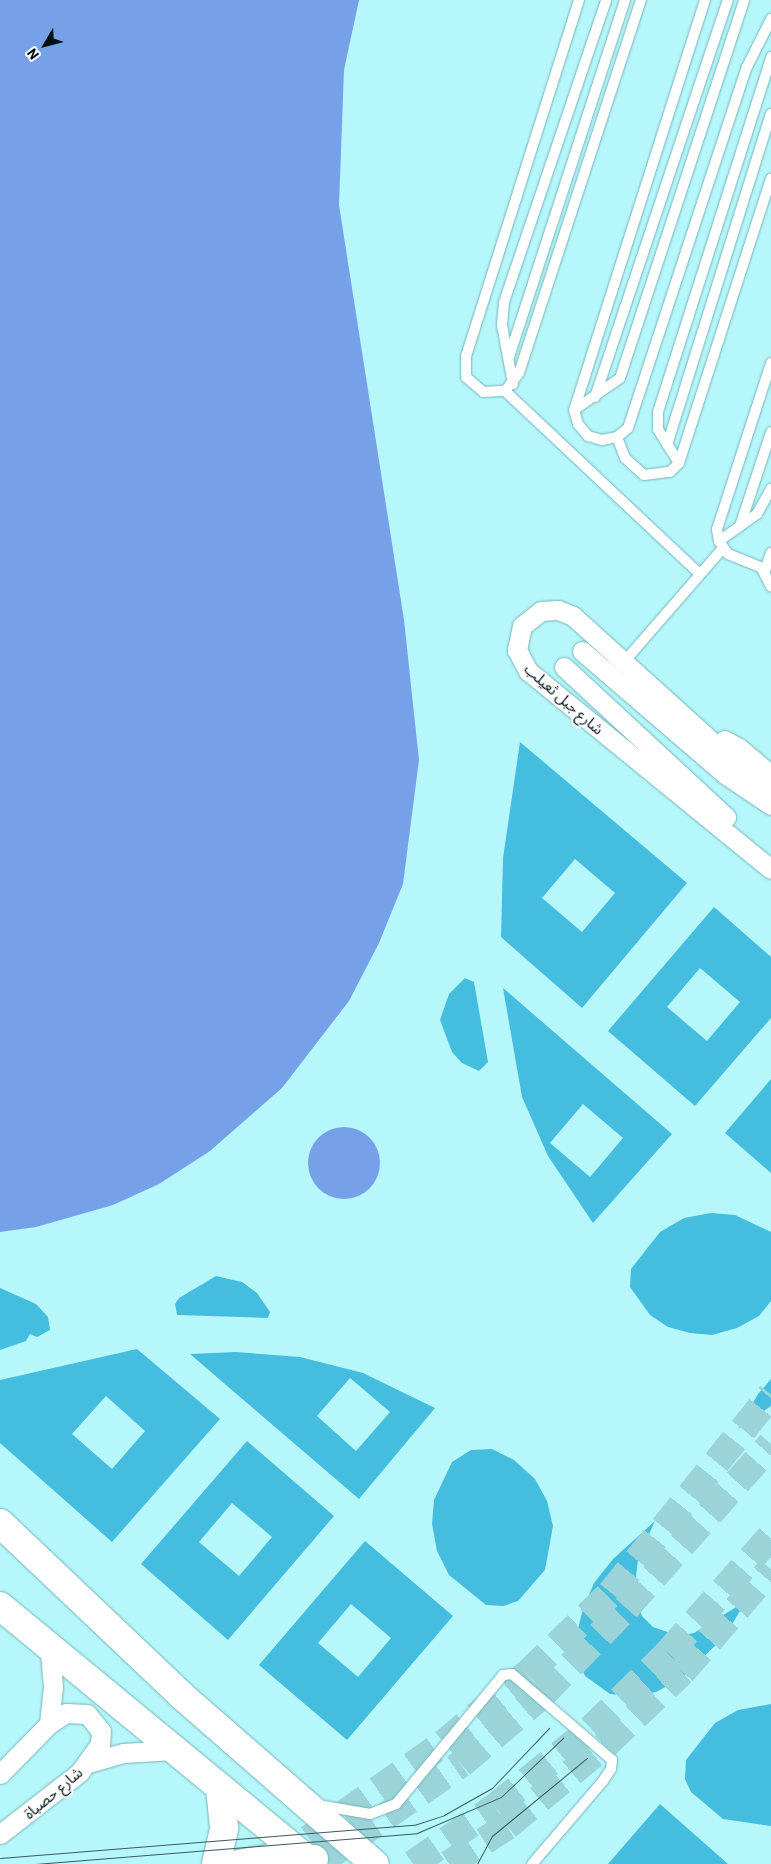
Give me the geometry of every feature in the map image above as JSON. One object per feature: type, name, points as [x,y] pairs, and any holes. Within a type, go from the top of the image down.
[{"type":"street","name":"شارع جبل ثعيلب","points":[[771,795],[573,616],[558,610],[534,615],[522,626],[517,641],[519,658],[528,671],[771,869]]},
{"type":"street","points":[[582,651],[725,774],[771,805]]},
{"type":"street","points":[[564,667],[771,859]]},
{"type":"street","points":[[709,738],[739,748],[771,774]]},
{"type":"street","points":[[0,1523],[181,1695]]},
{"type":"street","points":[[0,1543],[181,1695],[375,1864]]},
{"type":"street","points":[[0,1585],[174,1750],[220,1788],[318,1862]]},
{"type":"street","points":[[0,1606],[50,1650],[142,1720]]},
{"type":"street","points":[[49,1724],[53,1687],[50,1650]]},
{"type":"street","name":"شارع حصباة","points":[[0,1774],[49,1724],[66,1713],[77,1712],[96,1722],[101,1731],[100,1744],[88,1763],[61,1790],[0,1834]]},
{"type":"street","points":[[88,1763],[123,1753],[174,1750]]},
{"type":"street","points":[[251,1812],[269,1801],[282,1783]]},
{"type":"street","points":[[216,1864],[224,1828],[220,1788]]},
{"type":"street","points":[[312,1809],[346,1864]]},
{"type":"street","points":[[238,1864],[272,1858],[318,1862]]},
{"type":"lane","points":[[579,0],[465,361],[466,378],[473,387],[488,393],[505,391],[513,384],[641,0]]},
{"type":"lane","points":[[513,384],[502,325],[504,302],[606,0]]},
{"type":"lane","points":[[509,358],[625,0]]},
{"type":"lane","points":[[705,0],[574,410],[578,424],[588,436],[602,440],[617,437],[628,428],[747,67],[771,19]]},
{"type":"lane","points":[[595,397],[728,0]]},
{"type":"lane","points":[[574,410],[614,385],[624,368],[744,0]]},
{"type":"lane","points":[[679,463],[658,429],[658,412],[771,57]]},
{"type":"lane","points":[[667,445],[771,114]]},
{"type":"lane","points":[[617,437],[625,458],[644,475],[670,472],[679,463],[771,178]]},
{"type":"lane","points":[[765,571],[734,559],[721,544],[720,517],[771,363]]},
{"type":"lane","points":[[505,391],[700,574]]},
{"type":"lane","points":[[740,526],[771,432]]},
{"type":"lane","points":[[624,662],[700,574],[721,544],[763,506],[771,488]]},
{"type":"lane","points":[[771,553],[765,571],[771,587]]},
{"type":"lane","points":[[312,1809],[370,1814],[396,1804],[503,1675],[512,1674],[612,1760],[612,1769],[603,1781],[532,1864]]},
{"type":"water","points":[[0,0],[359,0],[344,70],[339,205],[404,620],[419,760],[403,884],[379,943],[349,1001],[282,1088],[210,1151],[159,1184],[113,1205],[36,1227],[0,1232]]},
{"type":"water","points":[[344,1127],[364,1133],[374,1143],[380,1163],[374,1183],[364,1193],[344,1199],[324,1193],[314,1183],[308,1163],[314,1143],[324,1133]]},
{"type":"building","points":[[520,742],[687,883],[582,1008],[501,937],[503,858]],"holes":[[[575,859],[615,893],[582,932],[542,898]]]},
{"type":"building","points":[[714,907],[771,957],[771,1018],[695,1106],[608,1031]],"holes":[[[700,968],[740,1002],[707,1041],[667,1007]]]},
{"type":"building","points":[[465,978],[474,982],[488,1062],[479,1071],[462,1063],[452,1052],[440,1020],[449,994]]},
{"type":"building","points":[[503,988],[672,1134],[593,1223],[548,1156],[522,1097]],"holes":[[[583,1104],[623,1138],[590,1177],[550,1143]]]},
{"type":"building","points":[[771,1079],[771,1173],[725,1133]]},
{"type":"building","points":[[711,1213],[735,1215],[771,1232],[771,1301],[759,1316],[737,1328],[712,1335],[690,1333],[668,1327],[650,1315],[630,1287],[631,1269],[660,1232],[684,1218]]},
{"type":"building","points":[[216,1276],[242,1282],[257,1293],[270,1312],[268,1318],[177,1315],[175,1304],[179,1298]]},
{"type":"building","points":[[0,1288],[36,1304],[48,1317],[50,1330],[37,1337],[30,1334],[26,1341],[0,1350]]},
{"type":"building","points":[[137,1349],[220,1419],[112,1542],[0,1443],[0,1380]],"holes":[[[106,1396],[145,1431],[112,1469],[72,1434]]]},
{"type":"building","points":[[236,1352],[300,1357],[363,1373],[435,1408],[359,1499],[190,1354]],"holes":[[[350,1378],[390,1412],[356,1451],[317,1416]]]},
{"type":"building","points":[[771,1379],[771,1406],[738,1429],[758,1394]]},
{"type":"building","points":[[247,1441],[334,1516],[228,1640],[141,1564]],"holes":[[[232,1503],[272,1537],[239,1576],[199,1542]]]},
{"type":"building","points":[[492,1449],[514,1460],[535,1479],[547,1501],[553,1526],[545,1570],[518,1601],[503,1606],[486,1605],[449,1575],[437,1551],[432,1524],[434,1500],[452,1462],[471,1450]]},
{"type":"building","points":[[655,1521],[638,1559],[635,1599],[642,1616],[653,1627],[679,1636],[694,1633],[746,1601],[725,1636],[682,1678],[656,1692],[631,1696],[610,1694],[585,1676],[577,1658],[577,1633],[583,1609],[594,1583],[613,1559]]},
{"type":"building","points":[[365,1541],[453,1616],[347,1740],[259,1665]],"holes":[[[351,1604],[391,1638],[358,1677],[318,1643]]]},
{"type":"building","points":[[771,1704],[771,1826],[723,1819],[691,1792],[685,1779],[686,1760],[715,1723],[738,1710]]},
{"type":"building","points":[[660,1804],[728,1864],[608,1864]]},
{"type":"tunnel","points":[[275,1863],[444,1743],[527,1674],[611,1593],[771,1395]]},
{"type":"tunnel","points":[[317,1864],[461,1764],[542,1695],[626,1608],[771,1444]]},
{"type":"tunnel","points":[[413,1864],[495,1807],[591,1729],[668,1653],[771,1536]]},
{"type":"tunnel","points":[[449,1864],[507,1826],[605,1745],[682,1672],[771,1569]]},
{"type":"tram line","points":[[0,1858],[414,1825],[444,1815],[492,1788],[549,1728]]},
{"type":"tram line","points":[[35,1864],[417,1833],[501,1797],[563,1738]]},
{"type":"tram line","points":[[477,1864],[492,1836],[587,1758]]}]
